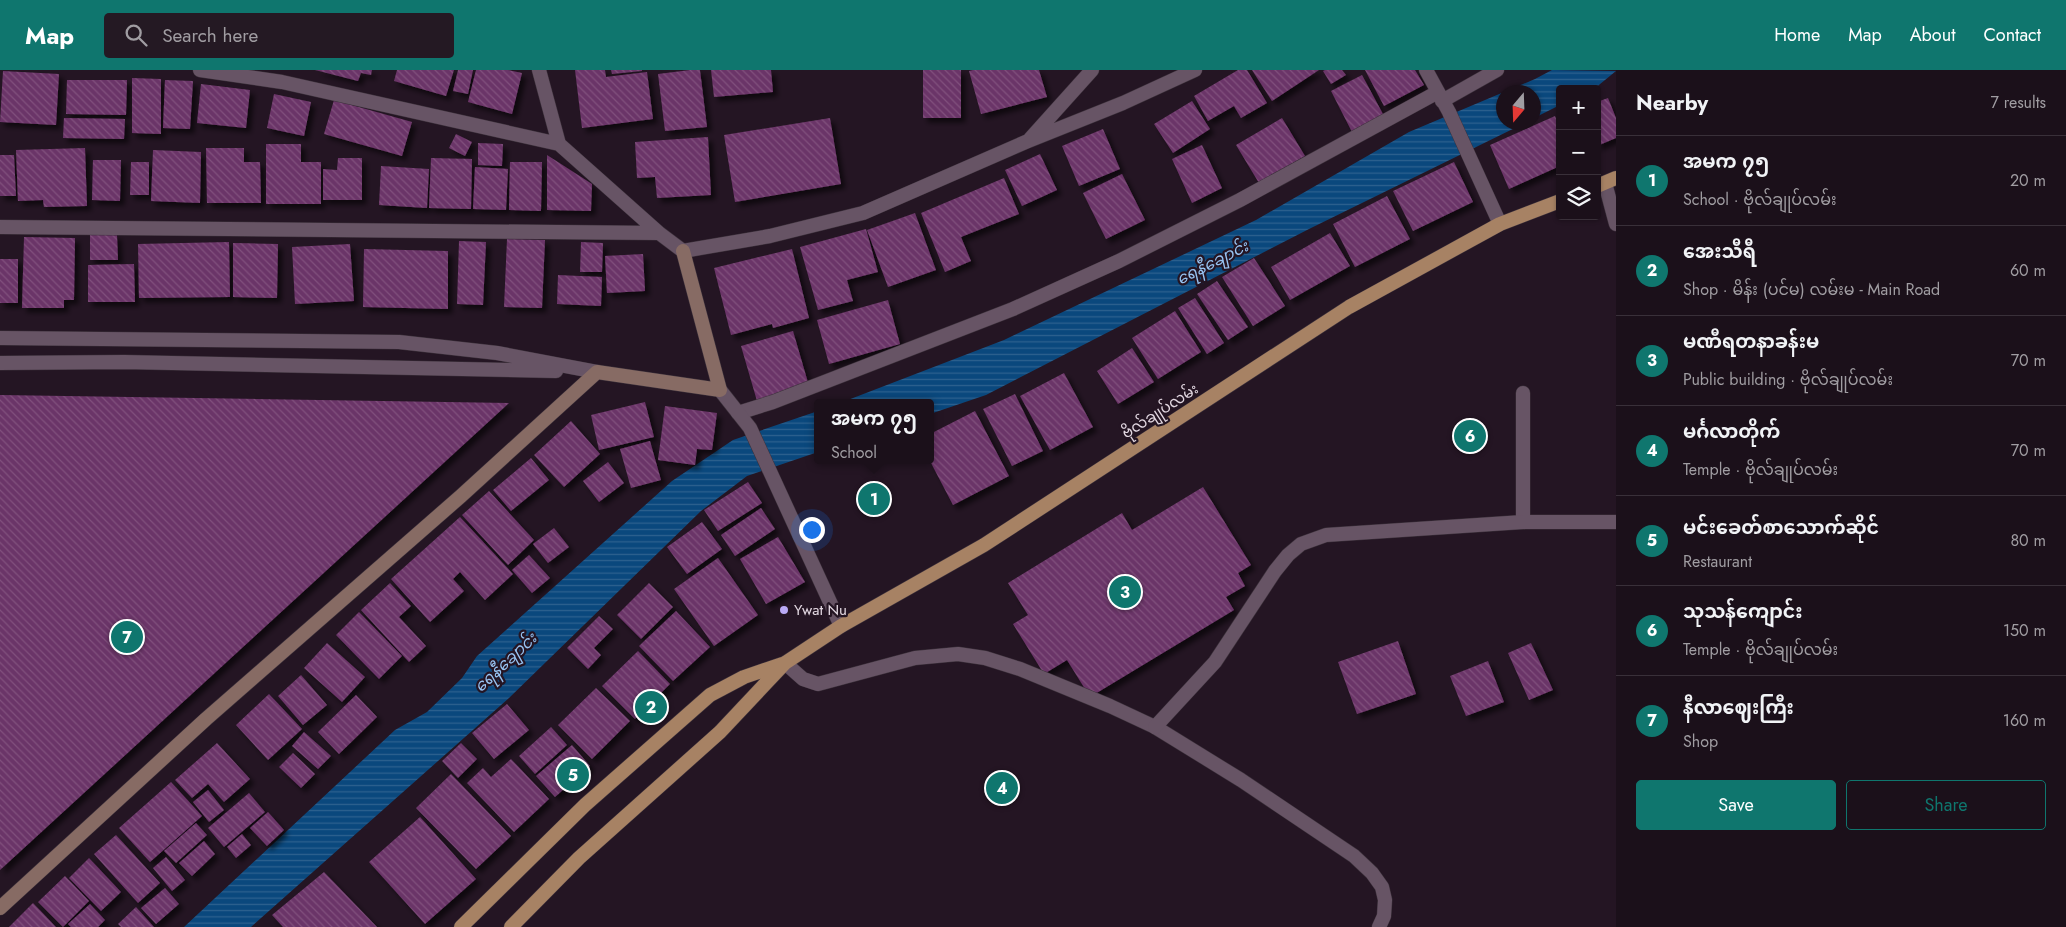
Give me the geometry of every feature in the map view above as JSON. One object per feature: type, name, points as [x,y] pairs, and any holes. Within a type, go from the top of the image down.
[{"type":"main road","name":"ဗိုလ်‌ချုပ်‌လမ်း","points":[[785,663],[841,626],[984,545],[1349,307],[1500,224],[1556,203]]},
{"type":"main road","points":[[0,908],[206,719],[461,496],[597,372],[720,390],[683,251]]},
{"type":"main road","points":[[461,927],[586,805],[710,695],[744,677],[785,663]]},
{"type":"main road","points":[[511,927],[579,858],[720,732],[785,663]]},
{"type":"street","points":[[200,70],[282,82],[559,144],[659,233],[683,251],[770,236],[863,213],[1028,141],[1123,103],[1195,70]]},
{"type":"street","points":[[539,70],[559,144]]},
{"type":"street","points":[[1028,141],[1092,70]]},
{"type":"street","points":[[1426,70],[1443,101],[1500,224]]},
{"type":"street","points":[[738,413],[774,402],[1004,313],[1120,261],[1443,101],[1497,70]]},
{"type":"street","points":[[1606,183],[1616,224]]},
{"type":"street","points":[[0,226],[659,233]]},
{"type":"street","points":[[0,338],[399,342],[497,353],[597,372]]},
{"type":"street","points":[[0,363],[124,362],[597,372]]},
{"type":"street","points":[[720,390],[750,428],[841,626]]},
{"type":"street","points":[[1523,393],[1523,522]]},
{"type":"street","points":[[1155,727],[1215,662],[1275,572],[1288,555],[1301,544],[1326,535],[1523,522],[1616,522]]},
{"type":"street","points":[[785,663],[803,679],[818,684],[914,658],[958,654],[985,658],[1020,669],[1155,727],[1241,780],[1354,856],[1372,873],[1382,887],[1385,900],[1384,916],[1379,927]]},
{"type":"water","points":[[1552,70],[1616,71],[1599,85],[1556,85],[1556,107],[1541,114],[1541,85],[1521,85]]},
{"type":"water","name":"ရေနီချောင်း","points":[[1496,95],[1496,130],[1511,130],[1309,229],[986,395],[934,413],[934,399],[850,399],[1004,340],[1256,220],[1409,132]]},
{"type":"water","name":"ရေနီချောင်း","points":[[814,412],[814,453],[747,476],[701,511],[509,698],[251,927],[184,927],[395,730],[427,712],[462,678],[477,656],[672,481],[733,440]]},
{"type":"building","points":[[315,70],[372,70],[371,75],[361,73],[358,81]]},
{"type":"building","points":[[397,70],[454,70],[446,96],[394,81]]},
{"type":"building","points":[[458,70],[473,70],[468,94],[453,91]]},
{"type":"building","points":[[476,70],[508,70],[522,73],[512,114],[468,102]]},
{"type":"building","points":[[575,70],[605,70],[606,77],[647,72],[653,119],[582,128]]},
{"type":"building","points":[[611,70],[642,70],[642,71],[612,74]]},
{"type":"building","points":[[700,70],[707,127],[665,131],[658,74]]},
{"type":"building","points":[[711,70],[771,70],[773,92],[714,97]]},
{"type":"building","points":[[923,70],[961,70],[961,118],[923,118]]},
{"type":"building","points":[[1039,70],[1047,97],[981,114],[969,71]]},
{"type":"building","points":[[1238,70],[1247,70],[1267,103],[1241,118],[1234,106],[1208,121],[1194,96]]},
{"type":"building","points":[[1252,70],[1319,70],[1272,101]]},
{"type":"building","points":[[1342,70],[1346,75],[1331,84],[1323,71]]},
{"type":"building","points":[[1365,70],[1415,70],[1424,85],[1384,106]]},
{"type":"building","points":[[3,71],[59,74],[56,125],[0,122]]},
{"type":"building","points":[[1362,75],[1384,116],[1352,132],[1331,91]]},
{"type":"building","points":[[132,78],[161,79],[161,134],[132,133]]},
{"type":"building","points":[[67,80],[127,80],[126,115],[66,114]]},
{"type":"building","points":[[165,80],[193,81],[190,129],[163,128]]},
{"type":"building","points":[[201,84],[250,90],[246,128],[197,123]]},
{"type":"building","points":[[274,94],[311,102],[304,136],[267,128]]},
{"type":"building","points":[[1608,98],[1616,118],[1616,138],[1601,144],[1601,130],[1601,101]]},
{"type":"building","points":[[334,100],[412,122],[402,156],[324,134]]},
{"type":"building","points":[[1192,101],[1210,129],[1173,153],[1154,124]]},
{"type":"building","points":[[1555,116],[1556,118],[1556,168],[1509,189],[1490,145],[1524,130],[1541,130],[1541,122]]},
{"type":"building","points":[[64,118],[125,119],[124,139],[63,138]]},
{"type":"building","points":[[830,118],[841,184],[735,202],[724,135]]},
{"type":"building","points":[[1282,118],[1305,156],[1259,183],[1236,145]]},
{"type":"building","points":[[1103,129],[1120,169],[1079,186],[1062,146]]},
{"type":"building","points":[[456,134],[472,142],[465,156],[449,148]]},
{"type":"building","points":[[708,137],[711,195],[657,198],[655,177],[637,178],[635,142]]},
{"type":"building","points":[[478,143],[503,144],[502,166],[478,165]]},
{"type":"building","points":[[266,144],[301,144],[301,162],[321,162],[321,204],[266,204]]},
{"type":"building","points":[[1202,145],[1222,188],[1192,203],[1172,159]]},
{"type":"building","points":[[85,148],[87,206],[44,207],[43,200],[18,201],[16,150]]},
{"type":"building","points":[[206,148],[244,148],[244,162],[260,162],[261,203],[207,203]]},
{"type":"building","points":[[153,150],[201,152],[200,203],[151,201]]},
{"type":"building","points":[[1040,154],[1057,190],[1022,206],[1005,170]]},
{"type":"building","points":[[0,155],[14,155],[16,196],[0,196]]},
{"type":"building","points":[[547,155],[592,184],[591,211],[547,210]]},
{"type":"building","points":[[338,158],[362,158],[362,200],[323,200],[323,169],[337,170]]},
{"type":"building","points":[[431,158],[472,159],[471,209],[429,208]]},
{"type":"building","points":[[93,160],[121,160],[120,201],[92,200]]},
{"type":"building","points":[[131,162],[149,162],[149,195],[130,195]]},
{"type":"building","points":[[510,162],[542,162],[541,211],[509,210]]},
{"type":"building","points":[[1454,162],[1473,202],[1413,231],[1393,191]]},
{"type":"building","points":[[381,166],[429,169],[427,208],[379,205]]},
{"type":"building","points":[[475,167],[508,169],[506,210],[473,209]]},
{"type":"building","points":[[1122,174],[1145,220],[1106,239],[1083,193]]},
{"type":"building","points":[[1004,178],[1019,214],[961,237],[971,261],[945,272],[921,213]]},
{"type":"building","points":[[1387,196],[1410,239],[1355,267],[1333,224]]},
{"type":"building","points":[[915,213],[936,270],[888,287],[867,230]]},
{"type":"building","points":[[866,229],[878,272],[847,280],[853,301],[818,310],[800,247]]},
{"type":"building","points":[[1330,233],[1350,266],[1290,300],[1271,267]]},
{"type":"building","points":[[90,235],[117,235],[118,260],[90,260]]},
{"type":"building","points":[[24,237],[75,238],[74,300],[64,300],[64,308],[22,308]]},
{"type":"building","points":[[507,239],[545,240],[542,308],[504,307]]},
{"type":"building","points":[[459,241],[486,242],[483,305],[457,304]]},
{"type":"building","points":[[229,242],[230,297],[139,298],[138,244]]},
{"type":"building","points":[[581,242],[603,243],[602,272],[580,272]]},
{"type":"building","points":[[233,243],[278,244],[277,298],[233,297]]},
{"type":"building","points":[[350,244],[354,301],[295,304],[292,247]]},
{"type":"building","points":[[364,249],[448,251],[448,309],[363,307]]},
{"type":"building","points":[[792,249],[809,318],[773,328],[772,324],[731,335],[714,268]]},
{"type":"building","points":[[643,254],[645,291],[607,293],[605,256]]},
{"type":"building","points":[[1254,258],[1285,306],[1253,326],[1222,277]]},
{"type":"building","points":[[0,259],[18,259],[18,303],[0,303]]},
{"type":"building","points":[[134,264],[135,302],[88,302],[88,265]]},
{"type":"building","points":[[558,275],[602,277],[601,306],[557,304]]},
{"type":"building","points":[[1217,281],[1248,327],[1228,340],[1197,294]]},
{"type":"building","points":[[1195,298],[1224,343],[1207,354],[1178,308]]},
{"type":"building","points":[[888,300],[900,344],[829,364],[817,320]]},
{"type":"building","points":[[1175,311],[1201,352],[1158,379],[1132,338]]},
{"type":"building","points":[[793,331],[809,386],[757,401],[741,346]]},
{"type":"building","points":[[1132,348],[1154,382],[1118,404],[1097,371]]},
{"type":"building","points":[[1064,373],[1093,427],[1050,450],[1020,396]]},
{"type":"building","points":[[1015,394],[1043,451],[1012,466],[983,409]]},
{"type":"building","points":[[0,395],[509,403],[0,870]]},
{"type":"building","points":[[645,402],[654,437],[599,450],[591,415]]},
{"type":"building","points":[[665,406],[717,413],[712,450],[697,449],[695,465],[658,460]]},
{"type":"building","points":[[975,411],[1009,476],[953,505],[932,464],[934,464],[934,432]]},
{"type":"building","points":[[571,421],[600,454],[564,487],[534,455]]},
{"type":"building","points":[[650,441],[661,480],[631,488],[620,449]]},
{"type":"building","points":[[531,458],[549,480],[511,511],[493,490]]},
{"type":"building","points":[[608,462],[624,483],[599,502],[583,481]]},
{"type":"building","points":[[748,482],[762,503],[718,531],[704,510]]},
{"type":"building","points":[[1203,487],[1251,565],[1238,573],[1245,586],[1226,597],[1234,610],[1090,697],[1067,660],[1044,674],[1013,624],[1028,615],[1008,583],[1122,513],[1132,530]]},
{"type":"building","points":[[489,491],[534,540],[508,565],[462,515]]},
{"type":"building","points":[[761,508],[775,529],[735,556],[721,535]]},
{"type":"building","points":[[460,517],[513,574],[485,600],[460,572],[453,579],[464,591],[430,622],[391,579]]},
{"type":"building","points":[[702,522],[722,549],[687,574],[667,547]]},
{"type":"building","points":[[554,528],[569,547],[548,563],[533,544]]},
{"type":"building","points":[[778,537],[805,582],[766,604],[740,559]]},
{"type":"building","points":[[529,555],[550,578],[532,593],[512,570]]},
{"type":"building","points":[[718,558],[758,615],[714,646],[674,589]]},
{"type":"building","points":[[390,583],[411,606],[399,617],[426,646],[409,662],[361,610]]},
{"type":"building","points":[[649,583],[673,607],[641,639],[617,615]]},
{"type":"building","points":[[676,611],[710,647],[673,681],[639,646]]},
{"type":"building","points":[[359,612],[402,656],[379,679],[336,635]]},
{"type":"building","points":[[599,616],[613,629],[594,648],[601,655],[588,669],[567,648]]},
{"type":"building","points":[[1398,641],[1416,694],[1357,714],[1338,662]]},
{"type":"building","points":[[327,643],[365,677],[342,702],[304,668]]},
{"type":"building","points":[[1531,643],[1553,690],[1529,700],[1508,653]]},
{"type":"building","points":[[638,651],[670,684],[635,719],[602,686]]},
{"type":"building","points":[[1488,661],[1504,702],[1466,716],[1450,676]]},
{"type":"building","points":[[301,675],[327,705],[303,725],[278,696]]},
{"type":"building","points":[[596,688],[630,721],[592,759],[558,725]]},
{"type":"building","points":[[269,694],[302,729],[268,760],[236,725]]},
{"type":"building","points":[[356,695],[377,717],[339,754],[318,732]]},
{"type":"building","points":[[507,704],[529,730],[494,759],[472,733]]},
{"type":"building","points":[[551,727],[567,745],[535,774],[519,756]]},
{"type":"building","points":[[304,732],[331,756],[318,769],[292,746]]},
{"type":"building","points":[[217,743],[250,779],[224,802],[208,784],[192,798],[175,780]]},
{"type":"building","points":[[461,743],[477,759],[458,778],[442,761]]},
{"type":"building","points":[[572,745],[590,766],[555,797],[536,776]]},
{"type":"building","points":[[293,753],[315,774],[301,788],[279,767]]},
{"type":"building","points":[[511,759],[549,799],[514,832],[467,783],[483,768],[491,777]]},
{"type":"building","points":[[451,774],[511,836],[476,869],[416,808]]},
{"type":"building","points":[[171,782],[202,816],[150,862],[119,828]]},
{"type":"building","points":[[208,790],[224,810],[209,822],[193,802]]},
{"type":"building","points":[[249,793],[265,812],[224,847],[208,828]]},
{"type":"building","points":[[268,812],[284,830],[267,846],[250,828]]},
{"type":"building","points":[[420,817],[476,879],[425,924],[369,862]]},
{"type":"building","points":[[196,823],[207,835],[176,863],[164,851]]},
{"type":"building","points":[[242,834],[251,845],[236,858],[227,847]]},
{"type":"building","points":[[116,835],[160,883],[138,903],[94,854]]},
{"type":"building","points":[[204,841],[215,854],[192,876],[179,863]]},
{"type":"building","points":[[166,857],[185,880],[172,891],[153,868]]},
{"type":"building","points":[[89,858],[121,892],[101,911],[69,878]]},
{"type":"building","points":[[324,872],[377,927],[283,927],[272,915]]},
{"type":"building","points":[[65,876],[89,901],[63,927],[38,902]]},
{"type":"building","points":[[165,888],[179,904],[156,924],[141,908]]},
{"type":"building","points":[[33,903],[56,927],[9,927]]},
{"type":"building","points":[[90,904],[105,920],[98,927],[71,927],[68,924]]},
{"type":"building","points":[[136,907],[154,927],[121,927],[118,924]]},
{"type":"place","name":"သုသန်ကျောင်း","points":[[1470,436]]},
{"type":"place","name":"အမက ၇၅","points":[[874,499]]},
{"type":"place","name":"မဏီရတနာခန်းမ","points":[[1125,592]]},
{"type":"place","name":"Ywat Nu","points":[[784,610]]},
{"type":"place","name":"နီလာ‌ဈေးကြီး","points":[[127,637]]},
{"type":"place","name":"အေးသီရီ","points":[[651,707]]},
{"type":"place","name":"မင်းခေတ်စာသောက်ဆိုင်","points":[[573,775]]},
{"type":"place","name":"မင်္ဂလာတိုက်","points":[[1002,788]]}]
